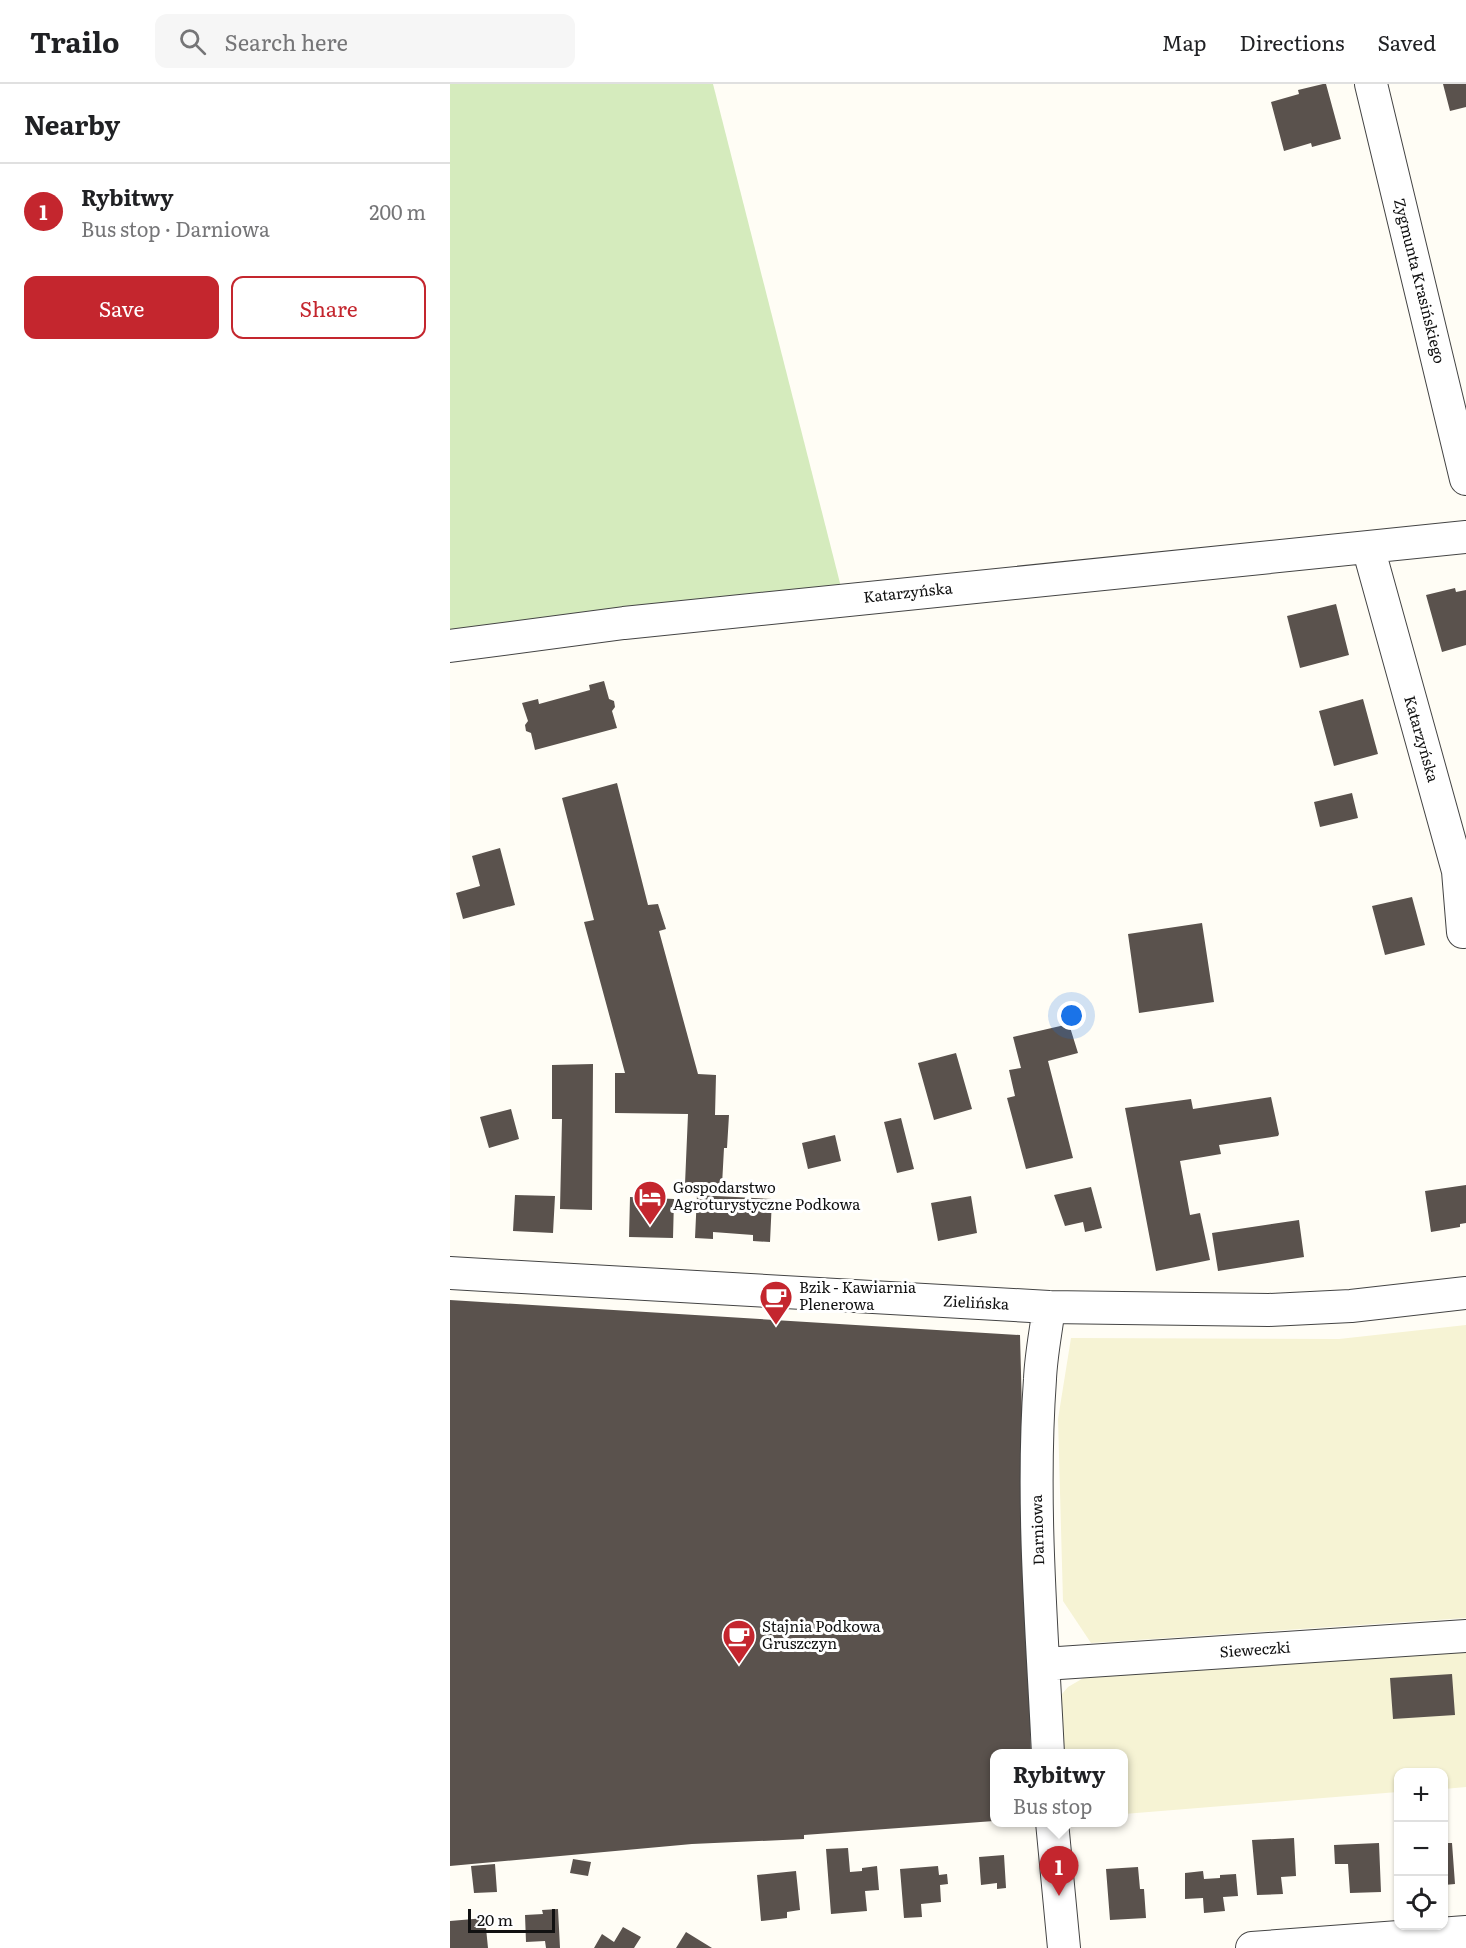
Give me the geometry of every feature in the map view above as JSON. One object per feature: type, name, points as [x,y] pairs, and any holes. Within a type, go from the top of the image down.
[{"type":"street","name":"Zygmunta Krasińskiego","points":[[1371,84],[1466,479]]},
{"type":"street","name":"Katarzyńska","points":[[450,646],[624,623],[1466,537]]},
{"type":"street","name":"Katarzyńska","points":[[1368,547],[1458,871],[1463,932]]},
{"type":"street","name":"Zielińska","points":[[450,1273],[1049,1307],[1269,1310],[1351,1306],[1466,1293]]},
{"type":"street","name":"Darniowa","points":[[1048,1749],[1037,1459],[1040,1378],[1049,1307]]},
{"type":"street","name":"Sieweczki","points":[[1044,1664],[1466,1636]]},
{"type":"street","points":[[1052,1827],[1064,1948]]},
{"type":"street","points":[[1252,1948],[1334,1945],[1466,1932]]},
{"type":"shaded area","points":[[1466,1325],[1466,1618],[1091,1643],[1063,1601],[1058,1419],[1071,1338],[1339,1339]]},
{"type":"shaded area","points":[[1466,1647],[1466,1787],[1448,1789],[1448,1768],[1394,1768],[1394,1792],[1128,1814],[1128,1749],[1059,1749],[1056,1701],[1068,1687],[1092,1673]]},
{"type":"green space","points":[[450,84],[713,84],[841,587],[450,633]]},
{"type":"building","points":[[1326,84],[1341,139],[1312,147],[1311,143],[1284,151],[1271,102],[1299,94],[1298,90]]},
{"type":"building","points":[[1443,84],[1466,84],[1466,107],[1450,111]]},
{"type":"building","points":[[1455,588],[1456,592],[1466,590],[1466,645],[1442,652],[1426,595]]},
{"type":"building","points":[[1336,604],[1349,655],[1300,668],[1287,616]]},
{"type":"building","points":[[604,681],[609,699],[614,701],[615,707],[612,711],[617,728],[535,750],[531,733],[526,731],[525,725],[528,721],[522,703],[538,699],[539,704],[590,690],[589,685]]},
{"type":"building","points":[[1363,699],[1378,754],[1334,766],[1319,711]]},
{"type":"building","points":[[617,783],[648,905],[658,904],[666,929],[659,931],[698,1074],[716,1075],[715,1115],[729,1115],[722,1185],[685,1184],[688,1114],[615,1113],[615,1073],[625,1073],[584,922],[594,920],[562,798]]},
{"type":"building","points":[[1352,793],[1358,818],[1320,827],[1314,802]]},
{"type":"building","points":[[500,848],[515,905],[463,919],[456,893],[480,886],[472,856]]},
{"type":"building","points":[[1412,897],[1425,945],[1385,955],[1372,906]]},
{"type":"building","points":[[1202,923],[1214,1002],[1139,1013],[1128,934]]},
{"type":"building","points":[[1069,1024],[1078,1053],[1048,1061],[1073,1158],[1026,1169],[1007,1098],[1015,1096],[1009,1070],[1021,1068],[1013,1037]]},
{"type":"building","points":[[956,1053],[972,1109],[934,1120],[918,1063]]},
{"type":"building","points":[[593,1064],[592,1210],[560,1209],[562,1119],[552,1119],[552,1065]]},
{"type":"building","points":[[1271,1097],[1278,1136],[1219,1145],[1221,1154],[1180,1161],[1190,1215],[1200,1213],[1210,1260],[1156,1271],[1125,1108],[1191,1099],[1193,1109]]},
{"type":"building","points":[[511,1109],[519,1139],[489,1148],[480,1117]]},
{"type":"building","points":[[901,1118],[914,1169],[897,1173],[884,1122]]},
{"type":"building","points":[[835,1135],[841,1161],[808,1169],[802,1143]]},
{"type":"building","points":[[1466,1185],[1466,1223],[1460,1224],[1460,1227],[1431,1232],[1425,1191]]},
{"type":"building","points":[[1091,1187],[1102,1228],[1085,1232],[1083,1222],[1065,1226],[1054,1195]]},
{"type":"building","points":[[515,1195],[555,1196],[553,1233],[513,1231]]},
{"type":"building","points":[[697,1195],[772,1199],[770,1242],[753,1241],[753,1235],[713,1232],[713,1239],[695,1238]]},
{"type":"building","points":[[971,1196],[977,1233],[938,1241],[931,1203]]},
{"type":"building","points":[[630,1197],[674,1199],[673,1238],[629,1237]]},
{"type":"building","points":[[1299,1220],[1304,1257],[1218,1271],[1212,1233]]},
{"type":"building","name":"Stajnia Podkowa Gruszczyn","points":[[450,1300],[1020,1335],[1031,1749],[990,1749],[990,1821],[804,1835],[804,1839],[692,1844],[450,1866]]},
{"type":"building","points":[[1452,1674],[1455,1715],[1393,1719],[1390,1678]]},
{"type":"building","points":[[1294,1838],[1296,1876],[1281,1877],[1283,1894],[1257,1895],[1252,1840]]},
{"type":"building","points":[[1379,1843],[1381,1892],[1350,1893],[1348,1864],[1335,1864],[1334,1845]]},
{"type":"building","points":[[1448,1843],[1452,1843],[1455,1884],[1448,1885]]},
{"type":"building","points":[[848,1848],[850,1872],[877,1866],[879,1890],[865,1891],[867,1911],[831,1914],[826,1849]]},
{"type":"building","points":[[1004,1855],[1006,1888],[997,1889],[997,1883],[981,1885],[979,1857]]},
{"type":"building","points":[[573,1859],[591,1862],[588,1876],[570,1873]]},
{"type":"building","points":[[495,1864],[497,1892],[474,1893],[471,1866]]},
{"type":"building","points":[[938,1866],[939,1875],[947,1874],[948,1884],[940,1885],[941,1902],[921,1904],[922,1917],[904,1918],[900,1869]]},
{"type":"building","points":[[1138,1867],[1140,1889],[1144,1889],[1146,1918],[1110,1920],[1106,1869]]},
{"type":"building","points":[[796,1871],[800,1910],[787,1912],[787,1918],[761,1921],[757,1875]]},
{"type":"building","points":[[1203,1871],[1204,1879],[1236,1874],[1238,1896],[1223,1897],[1225,1911],[1204,1913],[1203,1898],[1185,1899],[1185,1873]]},
{"type":"building","points":[[558,1909],[560,1948],[546,1948],[545,1941],[526,1942],[525,1915],[543,1914],[542,1910]]},
{"type":"building","points":[[485,1918],[488,1948],[450,1948],[450,1921]]},
{"type":"building","points":[[623,1927],[641,1937],[634,1948],[594,1948],[602,1934],[614,1942]]},
{"type":"building","points":[[686,1932],[712,1948],[676,1948]]},
{"type":"place","name":"Gospodarstwo Agroturystyczne Podkowa","points":[[650,1226]]},
{"type":"place","name":"Bzik - Kawiarnia Plenerowa","points":[[776,1326]]},
{"type":"place","name":"Stajnia Podkowa Gruszczyn","points":[[739,1665]]},
{"type":"place","name":"Rybitwy","points":[[1059,1896]]}]
